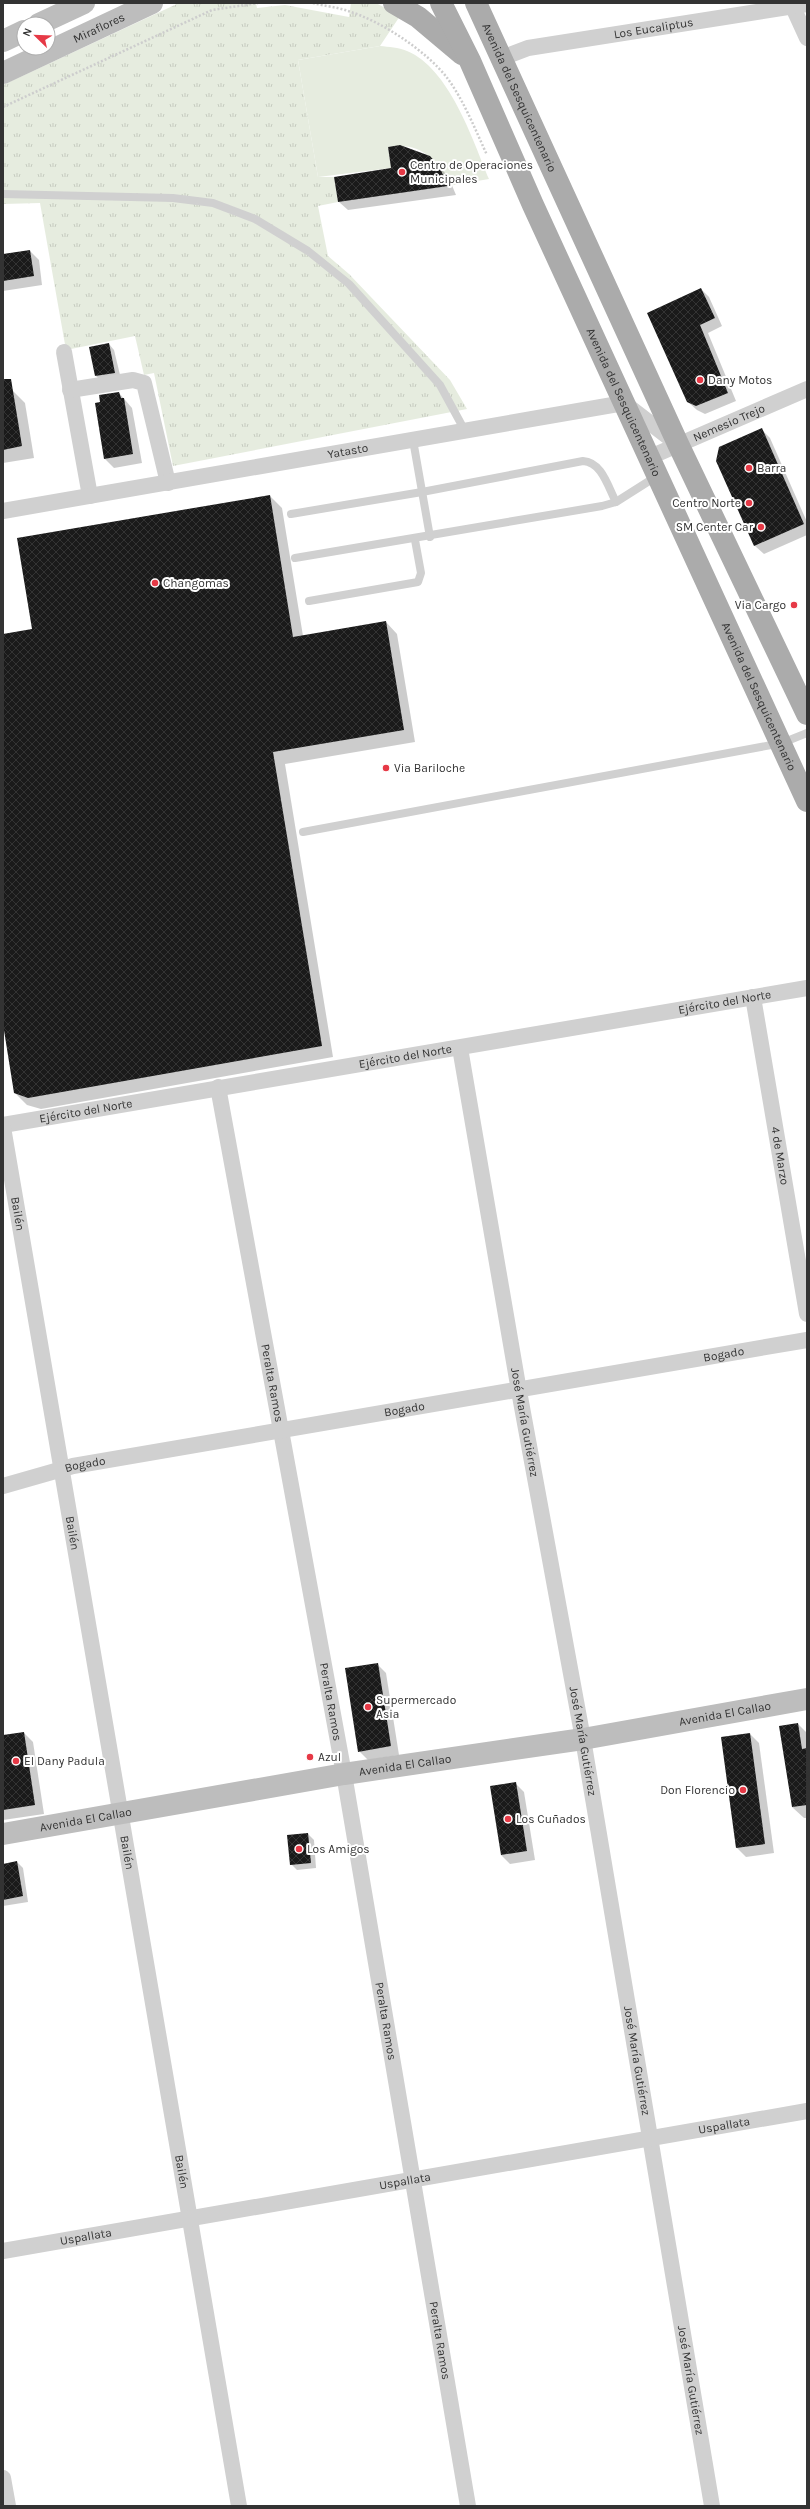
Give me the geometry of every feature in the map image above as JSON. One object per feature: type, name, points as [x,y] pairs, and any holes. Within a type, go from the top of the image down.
[{"type":"main road","points":[[394,3],[418,17],[470,61]]},
{"type":"main road","name":"Avenida del Sesquicentenario","points":[[441,3],[470,61],[624,403],[782,743],[807,801]]},
{"type":"main road","name":"Avenida del Sesquicentenario","points":[[476,3],[679,446],[807,714]]},
{"type":"street","points":[[56,16],[84,3]]},
{"type":"street","name":"Miraflores","points":[[3,73],[152,3]]},
{"type":"street","points":[[797,5],[807,38]]},
{"type":"street","name":"Los Eucaliptus","points":[[502,58],[528,48],[797,5]]},
{"type":"street","points":[[3,41],[16,35]]},
{"type":"street","points":[[64,352],[90,496]]},
{"type":"street","points":[[70,390],[133,380],[144,383],[168,483]]},
{"type":"street","name":"Nemesio Trejo","points":[[654,466],[679,446],[807,389]]},
{"type":"street","points":[[624,403],[679,446]]},
{"type":"street","name":"Yatasto","points":[[3,511],[624,403]]},
{"type":"street","name":"Ejército del Norte","points":[[3,1126],[218,1087],[460,1048],[807,988]]},
{"type":"street","name":"4 de Marzo","points":[[753,997],[807,1314]]},
{"type":"street","name":"José María Gutiérrez","points":[[460,1048],[519,1391],[583,1739],[712,2506]]},
{"type":"street","name":"Peralta Ramos","points":[[218,1087],[344,1774],[468,2506]]},
{"type":"street","name":"Bailén","points":[[3,1126],[60,1469],[122,1812],[239,2506]]},
{"type":"street","name":"Bogado","points":[[3,1486],[60,1469],[281,1430],[519,1391],[807,1340]]},
{"type":"street","name":"Avenida El Callao","points":[[3,1834],[344,1774],[583,1739],[807,1699]]},
{"type":"street","name":"Uspallata","points":[[3,2251],[413,2181],[807,2111]]},
{"type":"street","points":[[3,2478],[8,2506]]},
{"type":"lane","points":[[3,194],[173,198],[213,203],[255,219],[308,251],[349,284],[440,385],[465,431]]},
{"type":"lane","points":[[413,440],[430,537]]},
{"type":"lane","points":[[291,514],[422,492],[583,461],[591,461],[598,467],[616,502]]},
{"type":"lane","points":[[295,558],[415,540],[616,502],[654,466]]},
{"type":"lane","points":[[309,601],[418,582],[421,573],[415,540]]},
{"type":"lane","points":[[303,832],[782,743],[807,733]]},
{"type":"path","points":[[3,108],[212,10],[258,3]]},
{"type":"path","points":[[313,3],[348,11],[370,20],[412,45],[448,79]]},
{"type":"green space","points":[[179,3],[256,3],[257,8],[285,5],[349,17],[351,3],[376,3],[400,16],[380,46],[298,60],[318,177],[334,177],[338,202],[318,206],[328,256],[349,274],[450,380],[467,409],[173,466],[154,373],[144,375],[135,336],[66,350],[40,203],[3,204],[3,85]]},
{"type":"green space","points":[[380,46],[407,51],[422,60],[435,73],[458,107],[489,179],[448,186],[438,167],[426,154],[410,147],[400,146],[388,147],[391,168],[318,177],[298,60]]},
{"type":"building","name":"Centro de Operaciones Municipales","points":[[400,145],[430,156],[439,166],[448,186],[338,202],[334,177],[391,168],[388,147]]},
{"type":"building","points":[[30,250],[34,276],[3,281],[3,254]]},
{"type":"building","points":[[701,288],[715,318],[700,325],[728,393],[696,406],[687,402],[647,313]]},
{"type":"building","points":[[109,343],[115,373],[95,376],[89,347]]},
{"type":"building","points":[[3,379],[11,379],[22,446],[3,450]]},
{"type":"building","points":[[119,392],[121,398],[124,398],[133,454],[104,459],[95,403],[100,402],[99,395]]},
{"type":"building","points":[[762,428],[804,524],[754,546],[716,461],[719,447]]},
{"type":"building","points":[[270,495],[293,637],[386,621],[404,730],[273,752],[322,1046],[28,1098],[14,1093],[3,1024],[3,634],[32,629],[17,538]]},
{"type":"building","name":"Supermercado Asia","points":[[378,1663],[391,1746],[358,1752],[345,1668]]},
{"type":"building","points":[[798,1723],[802,1749],[807,1748],[807,1805],[792,1807],[779,1726]]},
{"type":"building","name":"El Dany Padula","points":[[24,1732],[35,1805],[3,1810],[3,1735]]},
{"type":"building","name":"Don Florencio","points":[[750,1733],[765,1844],[736,1848],[721,1737]]},
{"type":"building","name":"Los Cuñados","points":[[516,1782],[527,1851],[501,1855],[490,1786]]},
{"type":"building","name":"Los Amigos","points":[[308,1833],[311,1863],[290,1865],[287,1835]]},
{"type":"building","points":[[17,1861],[23,1896],[3,1900],[3,1864]]},
{"type":"place","name":"Centro de Operaciones Municipales","points":[[402,172]]},
{"type":"place","name":"Dany Motos","points":[[700,380]]},
{"type":"place","name":"Barra","points":[[749,468]]},
{"type":"place","name":"Centro Norte","points":[[749,503]]},
{"type":"place","name":"SM Center Car","points":[[761,527]]},
{"type":"place","name":"Changomas","points":[[155,583]]},
{"type":"place","name":"Via Cargo","points":[[794,605]]},
{"type":"place","name":"Via Bariloche","points":[[386,768]]},
{"type":"place","name":"Supermercado Asia","points":[[368,1707]]},
{"type":"place","name":"Azul","points":[[310,1757]]},
{"type":"place","name":"El Dany Padula","points":[[16,1761]]},
{"type":"place","name":"Don Florencio","points":[[743,1790]]},
{"type":"place","name":"Los Cuñados","points":[[508,1819]]},
{"type":"place","name":"Los Amigos","points":[[299,1849]]}]
